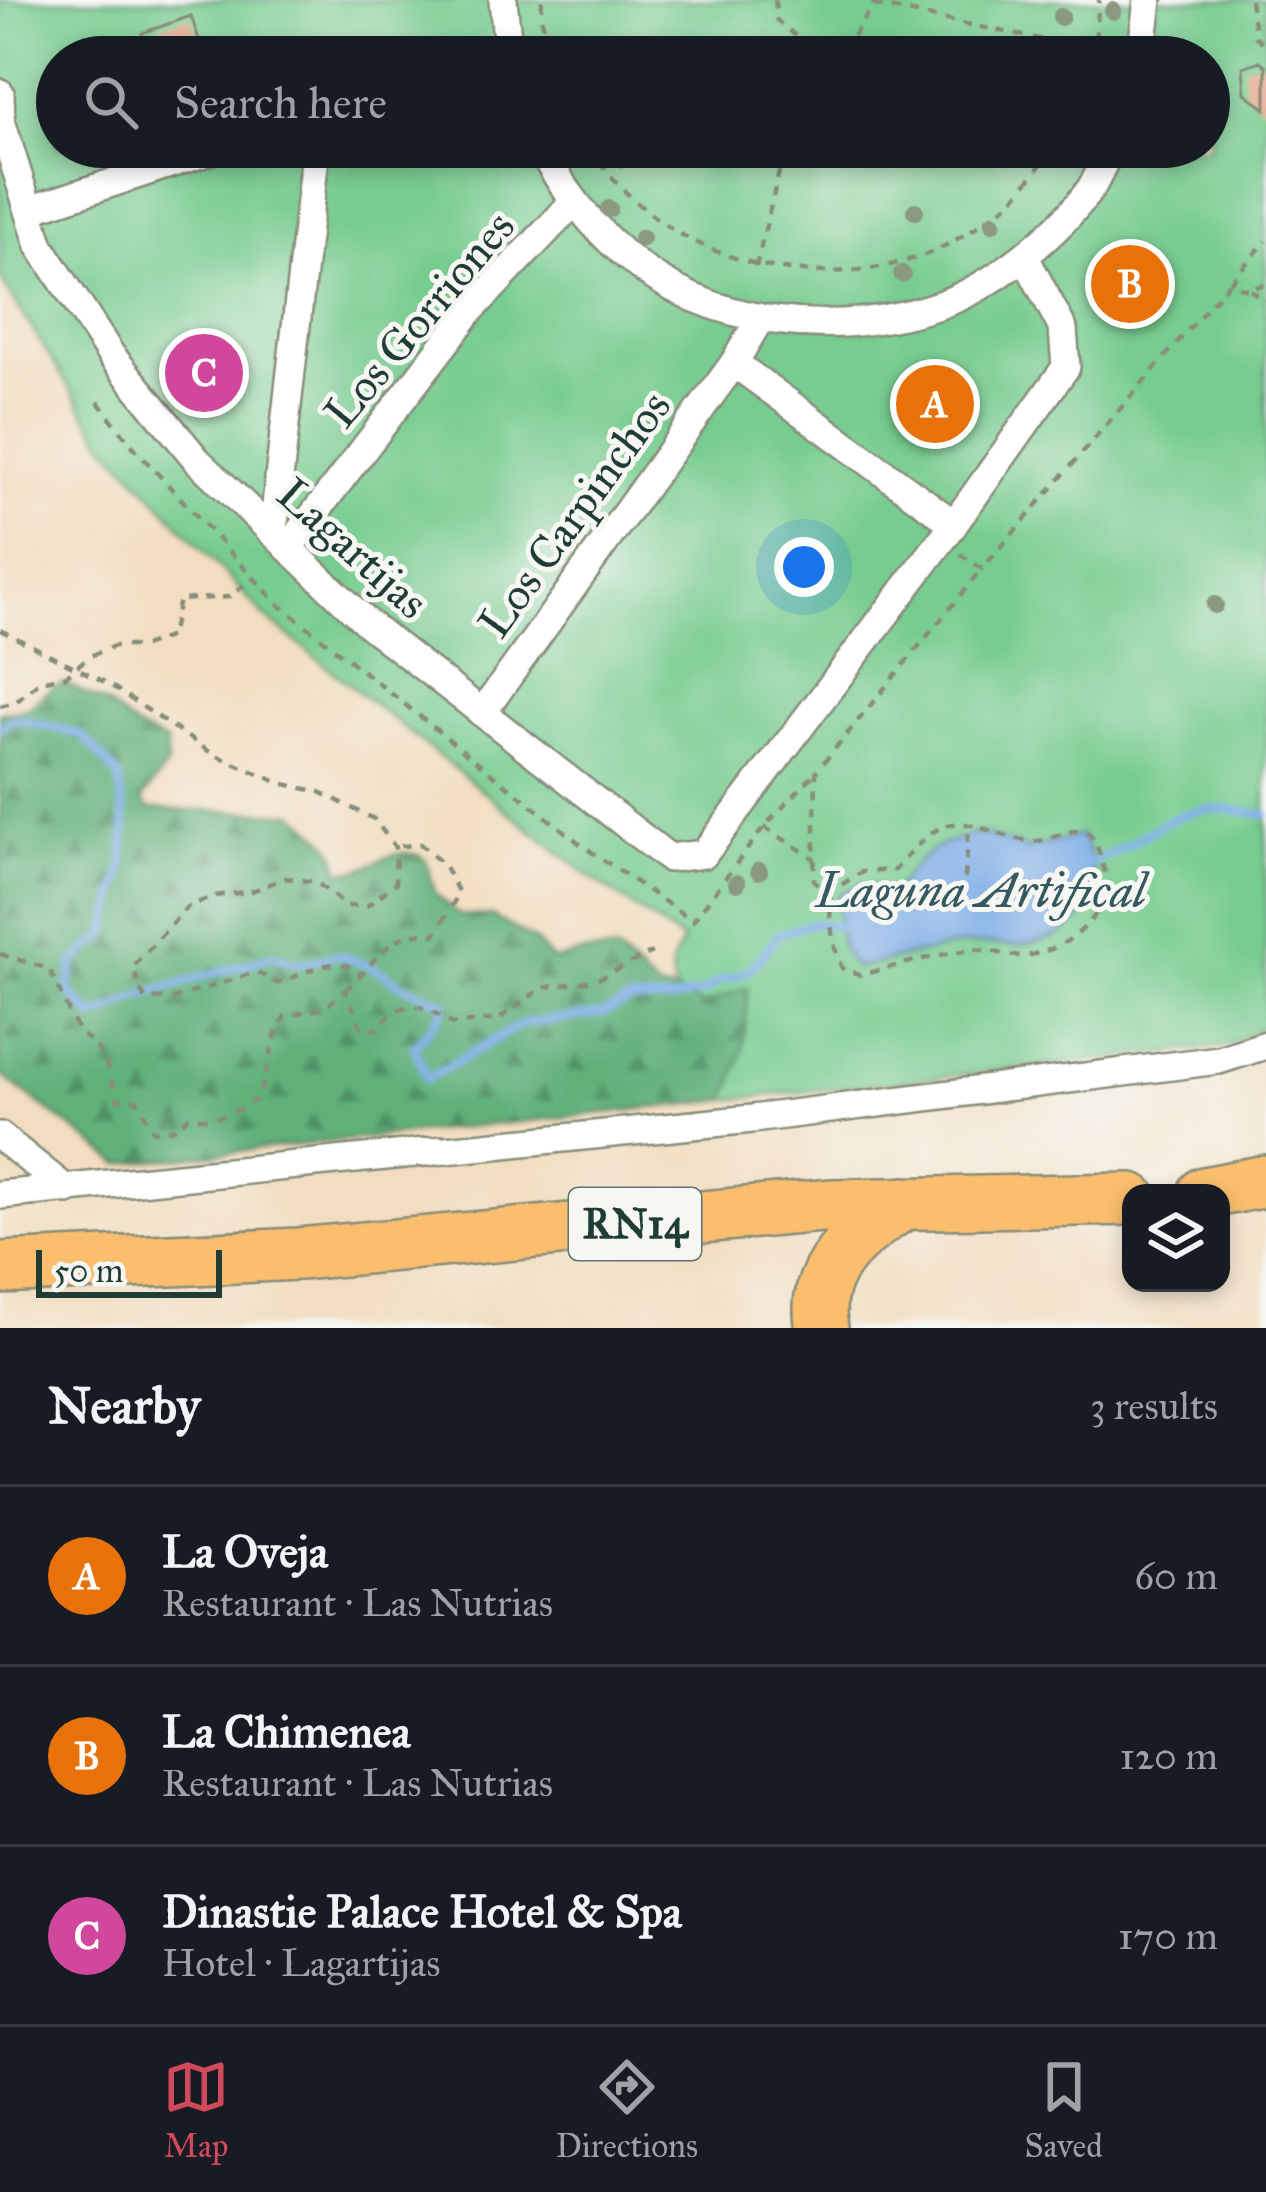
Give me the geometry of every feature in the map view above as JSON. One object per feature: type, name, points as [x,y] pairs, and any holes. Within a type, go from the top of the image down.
[{"type":"highway","points":[[1230,1188],[1266,1181]]},
{"type":"highway","name":"RN14","points":[[0,1268],[298,1254],[810,1207],[1122,1198]]},
{"type":"highway","points":[[1230,1198],[1266,1198]]},
{"type":"highway","points":[[823,1328],[819,1312],[830,1265],[864,1229],[905,1203]]},
{"type":"street","points":[[503,0],[507,36]]},
{"type":"street","points":[[1144,36],[1148,0]]},
{"type":"street","name":"Lagartijas","points":[[0,93],[1,121],[40,246],[111,355],[197,460],[367,623],[669,858],[704,854],[947,532]]},
{"type":"street","points":[[29,210],[158,168]]},
{"type":"street","points":[[280,540],[314,168]]},
{"type":"street","points":[[551,168],[573,203],[626,256],[690,296],[760,319],[853,325],[944,304],[1025,257],[1091,188],[1101,168]]},
{"type":"street","name":"Los Gorriones","points":[[280,540],[469,312],[573,203]]},
{"type":"street","points":[[734,363],[947,532],[1066,368],[1063,329],[1025,257]]},
{"type":"street","name":"Los Carpinchos","points":[[482,713],[734,363],[760,319]]},
{"type":"street","points":[[0,1195],[752,1120],[1220,1060],[1266,1045]]},
{"type":"street","points":[[0,1136],[67,1190]]},
{"type":"path","points":[[542,0],[546,36]]},
{"type":"path","points":[[775,0],[777,21],[796,36]]},
{"type":"path","points":[[1096,36],[1099,0]]},
{"type":"path","points":[[1250,0],[1256,37],[1266,45]]},
{"type":"path","points":[[853,36],[873,2],[1018,36]]},
{"type":"path","points":[[604,168],[675,233],[756,267],[845,274],[932,252],[1008,204],[1037,168]]},
{"type":"path","points":[[756,267],[780,168]]},
{"type":"path","points":[[832,891],[814,881],[816,772],[982,568],[1266,241]]},
{"type":"path","points":[[1250,290],[1266,283]]},
{"type":"path","points":[[1228,284],[1266,300]]},
{"type":"path","points":[[947,532],[982,568]]},
{"type":"path","points":[[0,706],[16,702],[40,681],[66,676],[88,657],[114,646],[144,646],[171,636],[179,600],[229,597],[254,578]]},
{"type":"path","points":[[0,630],[77,667],[213,754],[280,783],[320,791],[374,819],[394,847],[396,883],[368,906],[346,906],[316,882],[285,878],[187,907],[134,966],[138,988],[146,999],[176,998],[256,972],[278,983],[333,962],[354,965],[362,976]]},
{"type":"path","points":[[955,824],[1038,841],[1077,830],[1088,832],[1109,880],[1098,914],[1067,940],[1023,956],[977,948],[860,975],[842,968],[829,912],[832,891],[850,876],[895,870],[928,835],[955,824]]},
{"type":"path","points":[[764,827],[815,860]]},
{"type":"path","points":[[951,900],[963,902],[969,827]]},
{"type":"path","points":[[0,954],[49,969],[79,1033],[94,1042],[106,1064],[118,1100],[137,1100],[153,1130],[174,1129],[189,1116],[207,1120],[260,1098],[285,1016],[325,1008],[362,976],[385,947],[416,931],[435,935],[459,893],[444,865],[420,844],[394,847]]},
{"type":"path","points":[[345,990],[362,1029],[378,1029],[396,1009],[427,1006],[452,1024],[499,1019],[542,988],[596,980],[652,952]]},
{"type":"green space","points":[[0,0],[1266,0],[1266,1025],[1228,1046],[726,1100],[743,1050],[748,987],[703,1005],[676,992],[672,965],[683,941],[586,874],[264,616],[104,442],[0,278]]},
{"type":"green space","points":[[64,683],[166,742],[167,765],[142,800],[148,809],[295,813],[326,840],[336,853],[339,869],[349,871],[395,855],[415,854],[428,865],[437,895],[459,915],[492,916],[535,941],[551,959],[617,952],[659,990],[703,1005],[748,987],[743,1051],[726,1100],[120,1164],[0,1074],[0,712],[24,709]]},
{"type":"water","name":"Laguna Artifical","points":[[979,833],[1028,849],[1081,835],[1090,856],[1093,894],[1076,923],[1043,941],[964,945],[855,968],[841,943],[838,895],[863,883],[894,891],[930,852]]},
{"type":"building","points":[[191,16],[198,36],[143,36]]},
{"type":"building","points":[[1260,61],[1266,66],[1266,109],[1245,93],[1243,67]]},
{"type":"waterway","points":[[0,727],[14,718],[82,735],[119,777],[125,822],[123,867],[106,935],[74,962],[68,990],[94,1018],[140,996],[272,956],[301,964],[338,955],[445,1003],[414,1046],[427,1079],[522,1024],[603,1014],[631,1001],[670,1001],[704,992],[749,971],[779,934],[812,923],[838,926]]},
{"type":"waterway","points":[[1093,862],[1191,812],[1211,809],[1266,815]]},
{"type":"place","name":"La Chimenea","points":[[1130,284]]},
{"type":"place","name":"Dinastie Palace Hotel & Spa","points":[[204,373]]},
{"type":"place","name":"La Oveja","points":[[935,404]]}]
